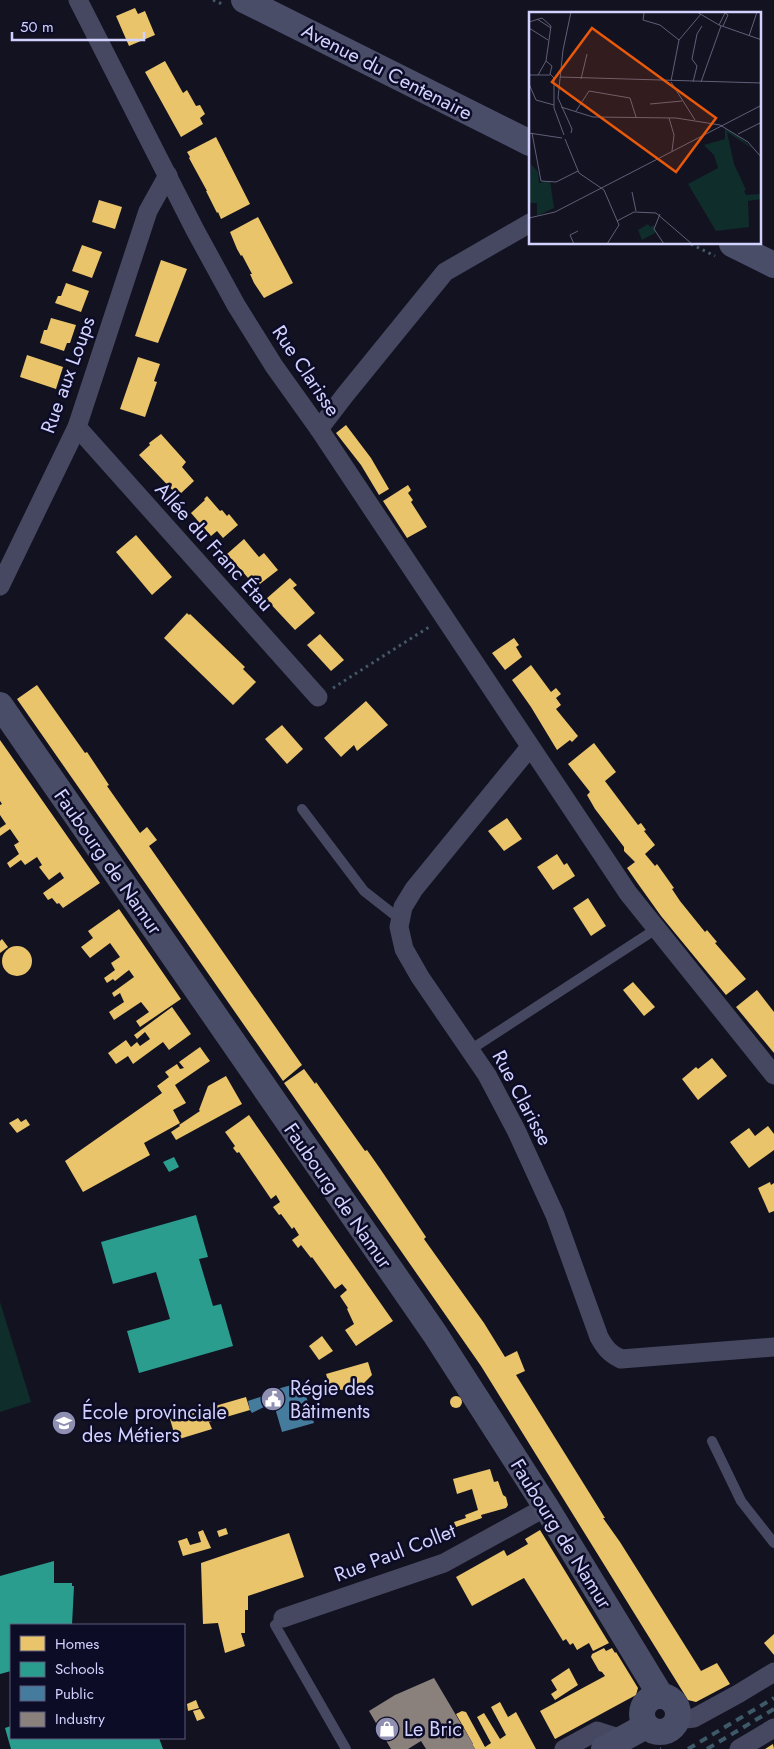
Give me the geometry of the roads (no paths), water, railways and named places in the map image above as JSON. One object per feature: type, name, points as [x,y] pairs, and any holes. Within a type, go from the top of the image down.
[{"type":"street","name":"Rue Clarisse","points":[[78,0],[195,230],[236,305],[274,366],[319,429],[628,893],[774,1075]]},
{"type":"street","name":"Avenue du Centenaire","points":[[244,0],[529,142]]},
{"type":"street","name":"Rue aux Loups","points":[[0,586],[77,427],[148,210],[168,175]]},
{"type":"street","points":[[319,429],[344,395],[445,272],[529,224]]},
{"type":"street","points":[[734,245],[774,265]]},
{"type":"street","name":"Allée du Franc Étau","points":[[77,427],[318,697]]},
{"type":"street","name":"Faubourg de Namur","points":[[0,706],[435,1334],[546,1507],[661,1696]]},
{"type":"street","name":"Rue Clarisse","points":[[530,747],[414,889],[403,907],[399,927],[404,949],[420,977],[486,1075],[516,1130],[555,1215],[599,1338],[606,1349],[613,1355],[621,1358],[774,1347]]},
{"type":"street","name":"Rue Paul Collet","points":[[283,1618],[444,1563],[546,1507]]},
{"type":"street","points":[[678,1717],[694,1718],[774,1672]]},
{"type":"street","points":[[661,1696],[668,1698],[674,1703],[678,1709],[678,1717],[670,1730],[662,1732],[654,1731],[646,1726],[642,1717],[644,1707],[651,1699],[661,1696]]},
{"type":"street","points":[[564,1749],[597,1731],[614,1746],[646,1726]]},
{"type":"street","points":[[740,1749],[774,1728]]},
{"type":"lane","points":[[302,809],[364,891],[401,920]]},
{"type":"lane","points":[[470,1050],[656,930]]},
{"type":"lane","points":[[712,1441],[741,1501],[774,1543]]},
{"type":"lane","points":[[283,1618],[275,1625],[346,1749]]},
{"type":"railway","points":[[688,1749],[774,1698]]},
{"type":"railway","points":[[707,1749],[774,1709]]},
{"type":"place","name":"Régie des Bâtiments","points":[[273,1399]]},
{"type":"place","name":"École provinciale des Métiers","points":[[64,1423]]},
{"type":"place","name":"Le Bric","points":[[387,1729]]}]
